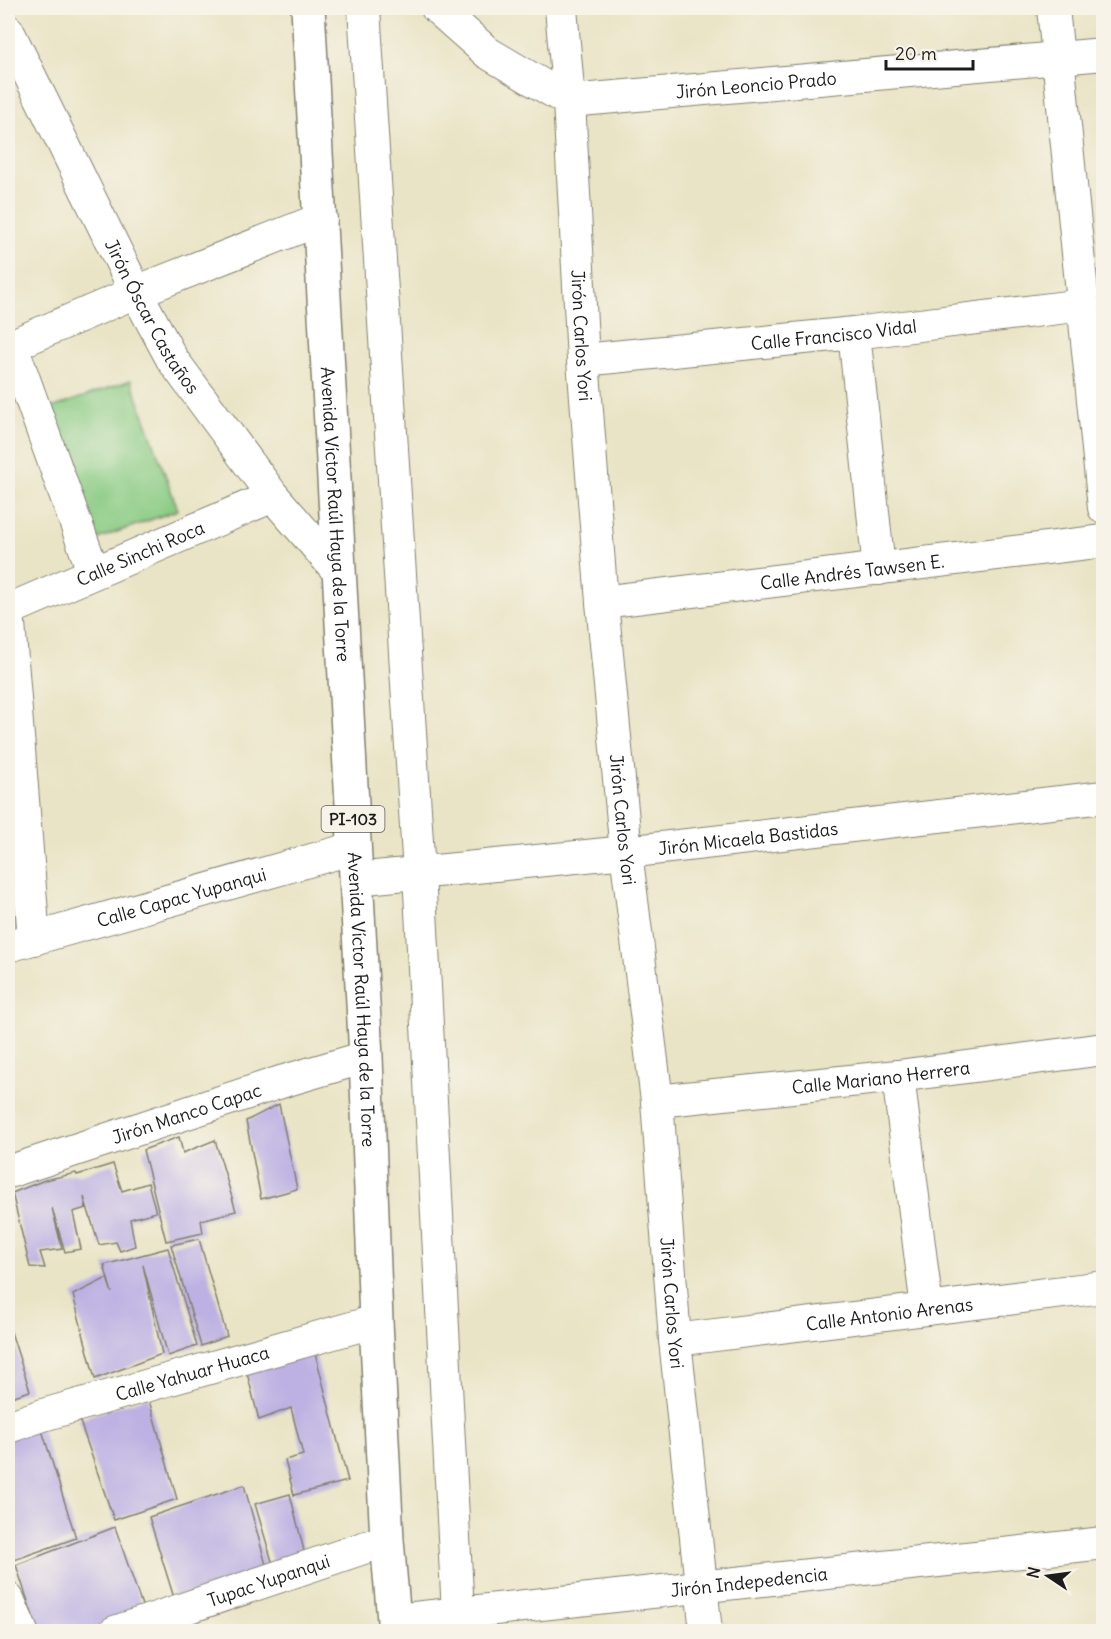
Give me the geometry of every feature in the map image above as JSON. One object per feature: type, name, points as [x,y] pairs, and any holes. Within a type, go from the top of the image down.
[{"type":"main road","name":"Avenida Víctor Raúl Haya de la Torre","points":[[308,8],[366,1057],[387,1540],[395,1626]]},
{"type":"street","points":[[364,8],[419,873],[458,1623]]},
{"type":"street","points":[[437,8],[488,53],[569,101]]},
{"type":"street","name":"Jirón Carlos Yori","points":[[561,8],[569,101],[583,360],[602,602],[626,852],[657,1101],[675,1340],[706,1632]]},
{"type":"street","points":[[1053,8],[1104,508]]},
{"type":"street","name":"Jirón Óscar Castaños","points":[[8,31],[136,292],[172,359],[273,496],[339,572]]},
{"type":"street","name":"Jirón Leoncio Prado","points":[[569,101],[1104,54]]},
{"type":"street","points":[[93,571],[10,346],[136,292],[321,219]]},
{"type":"street","name":"Calle Francisco Vidal","points":[[583,360],[854,333],[1083,305]]},
{"type":"street","points":[[854,333],[879,568]]},
{"type":"street","name":"Calle Sinchi Roca","points":[[8,610],[93,571],[273,496]]},
{"type":"street","name":"Calle Andrés Tawsen E.","points":[[602,602],[1104,542]]},
{"type":"street","points":[[8,610],[21,943]]},
{"type":"street","name":"Jirón Micaela Bastidas","points":[[355,863],[419,873],[626,852],[1104,797]]},
{"type":"street","name":"Calle Capac Yupanqui","points":[[21,943],[355,863]]},
{"type":"street","name":"Calle Mariano Herrera","points":[[657,1101],[898,1076],[1104,1049]]},
{"type":"street","name":"Jirón Manco Capac","points":[[8,1172],[284,1081],[366,1057]]},
{"type":"street","points":[[898,1076],[927,1309]]},
{"type":"street","name":"Calle Antonio Arenas","points":[[675,1340],[1104,1287]]},
{"type":"street","name":"Calle Yahuar Huaca","points":[[8,1427],[43,1415],[376,1321]]},
{"type":"street","name":"Tupac Yupanqui","points":[[116,1632],[387,1540]]},
{"type":"street","name":"Jirón Indepedencia","points":[[395,1626],[458,1623],[702,1587],[1104,1543]]},
{"type":"street","points":[[8,1599],[22,1632]]},
{"type":"green space","points":[[131,380],[178,510],[95,540],[49,409]]},
{"type":"green space","points":[[8,707],[24,926],[8,931]]},
{"type":"building","points":[[279,1104],[297,1189],[261,1199],[246,1121]]},
{"type":"building","points":[[179,1137],[183,1153],[215,1140],[236,1211],[201,1220],[203,1233],[166,1241],[143,1150]]},
{"type":"building","points":[[113,1164],[122,1191],[148,1183],[156,1212],[130,1219],[135,1246],[120,1251],[116,1242],[99,1245],[84,1197],[86,1208],[73,1212],[81,1249],[65,1252],[52,1208],[62,1249],[40,1252],[45,1268],[30,1267],[12,1193],[45,1180],[76,1173],[77,1175]]},
{"type":"building","points":[[199,1239],[227,1336],[201,1346],[171,1245]]},
{"type":"building","points":[[168,1248],[197,1346],[168,1356],[143,1265],[162,1354],[95,1379],[73,1295],[107,1278],[112,1293],[104,1265]]},
{"type":"building","points":[[10,1329],[30,1391],[8,1398],[8,1330]]},
{"type":"building","points":[[313,1345],[348,1481],[294,1495],[285,1460],[303,1455],[291,1408],[259,1420],[246,1369]]},
{"type":"building","points":[[148,1397],[177,1499],[114,1520],[79,1419]]},
{"type":"building","points":[[41,1427],[76,1538],[14,1560],[8,1540],[8,1438]]},
{"type":"building","points":[[244,1485],[268,1572],[175,1601],[149,1517]]},
{"type":"building","points":[[290,1494],[306,1559],[274,1568],[255,1504]]},
{"type":"building","points":[[115,1527],[146,1617],[106,1632],[38,1632],[16,1565]]}]
